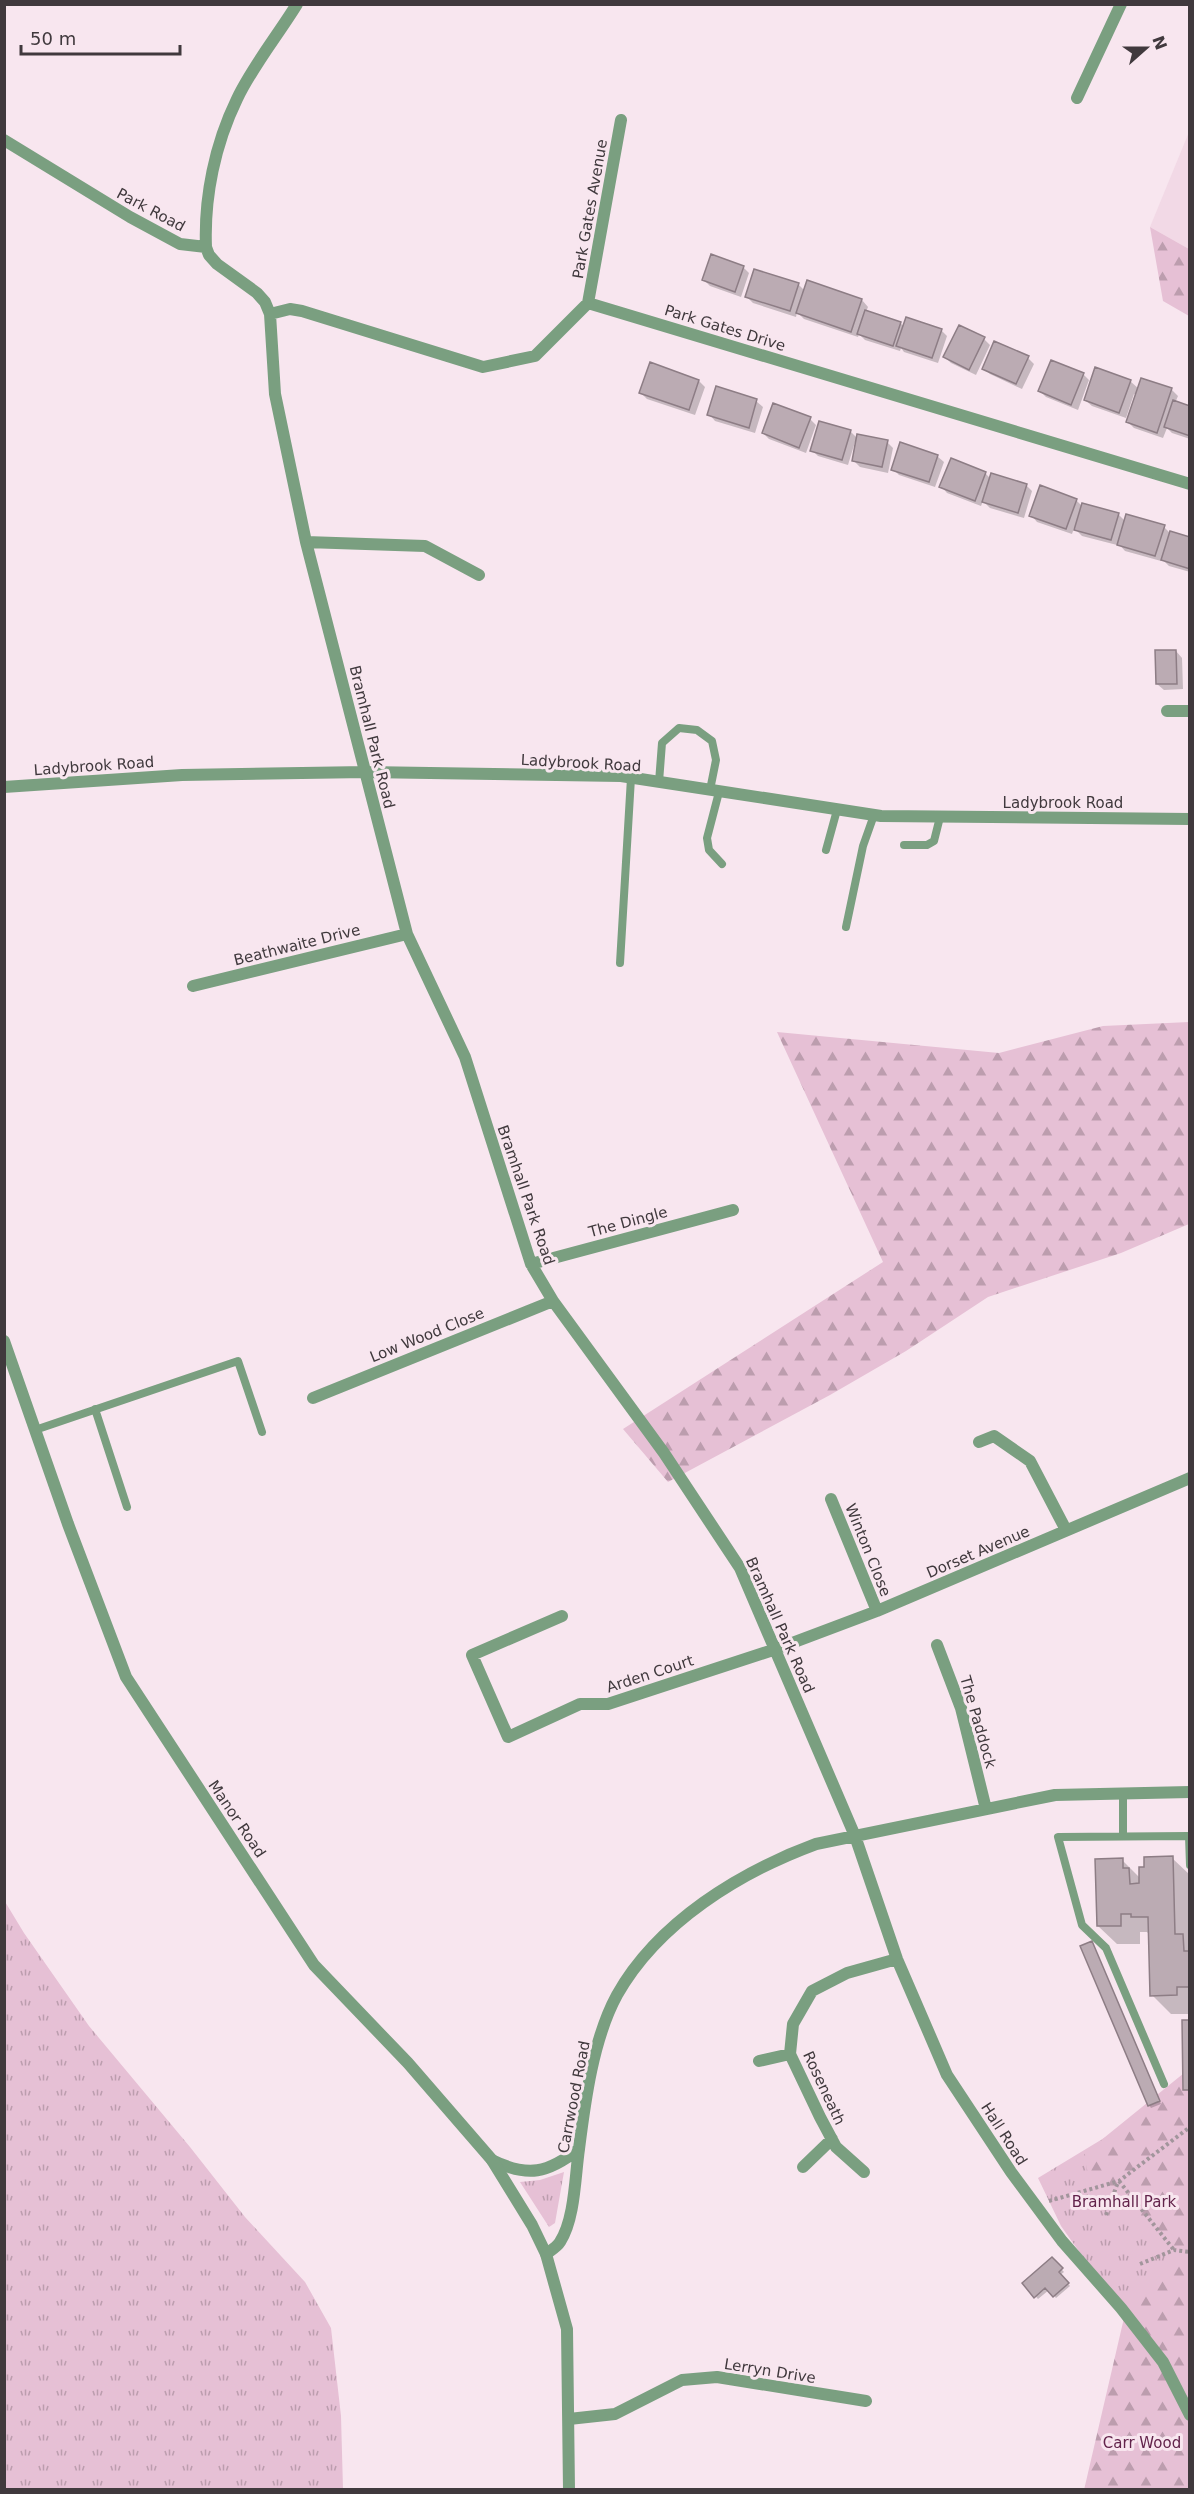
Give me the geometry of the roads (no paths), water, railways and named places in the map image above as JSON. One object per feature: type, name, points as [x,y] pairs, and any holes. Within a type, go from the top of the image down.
[{"type":"street","points":[[297,4],[238,96],[220,138],[213,168],[206,247],[209,255],[217,264],[256,293],[265,302],[270,314],[290,309],[302,311],[483,367],[535,356],[588,303]]},
{"type":"street","points":[[1077,98],[1120,4]]},
{"type":"street","name":"Park Gates Avenue","points":[[588,303],[621,120]]},
{"type":"street","name":"Park Road","points":[[4,140],[170,239],[180,244],[206,247]]},
{"type":"street","name":"Park Gates Drive","points":[[588,303],[1190,484]]},
{"type":"street","name":"Bramhall Park Road","points":[[270,314],[275,394],[306,542],[407,934],[465,1057],[531,1264],[553,1301],[664,1453],[740,1568],[855,1836]]},
{"type":"street","points":[[306,542],[425,546],[478,575]]},
{"type":"street","points":[[1167,711],[1190,711]]},
{"type":"street","name":"Ladybrook Road","points":[[4,787],[182,775],[366,772],[631,778],[874,815],[1190,819]]},
{"type":"street","name":"Beathwaite Drive","points":[[193,986],[407,934]]},
{"type":"street","name":"The Dingle","points":[[531,1264],[733,1210]]},
{"type":"street","name":"Low Wood Close","points":[[313,1398],[553,1301]]},
{"type":"street","name":"Manor Road","points":[[4,1341],[68,1524],[126,1677],[314,1965],[408,2063],[492,2160],[532,2225],[546,2254]]},
{"type":"street","points":[[979,1442],[994,1436],[1030,1461],[1066,1530]]},
{"type":"street","name":"Dorset Avenue","points":[[776,1649],[877,1611],[1190,1478]]},
{"type":"street","name":"Winton Close","points":[[831,1500],[877,1611]]},
{"type":"street","name":"Arden Court","points":[[562,1616],[472,1655],[508,1737],[580,1704],[608,1704],[776,1649]]},
{"type":"street","name":"The Paddock","points":[[937,1645],[961,1708],[986,1809]]},
{"type":"street","points":[[855,1836],[1055,1795],[1190,1792]]},
{"type":"street","name":"Hall Road","points":[[855,1836],[897,1959],[947,2075],[1034,2205],[1062,2241],[1121,2308],[1163,2362],[1190,2415]]},
{"type":"street","name":"Carrwood Road","points":[[546,2254],[560,2243],[573,2200],[586,2098],[602,2030],[617,1996],[638,1965],[665,1936],[696,1909],[740,1880],[792,1853],[816,1844],[855,1836]]},
{"type":"street","name":"Roseneath","points":[[864,2172],[836,2147],[790,2054],[793,2024],[812,1991],[847,1973],[897,1959]]},
{"type":"street","points":[[759,2061],[790,2054]]},
{"type":"street","points":[[802,2167],[832,2139]]},
{"type":"street","points":[[492,2160],[511,2169],[538,2171],[559,2164],[579,2149]]},
{"type":"street","points":[[546,2254],[567,2329],[569,2490]]},
{"type":"street","name":"Lerryn Drive","points":[[569,2419],[615,2414],[682,2380],[717,2377],[866,2401]]},
{"type":"lane","points":[[659,782],[662,743],[679,728],[697,730],[712,741],[716,760],[707,838],[709,850],[722,864]]},
{"type":"lane","points":[[620,963],[631,778]]},
{"type":"lane","points":[[826,850],[837,810]]},
{"type":"lane","points":[[846,927],[863,846],[874,815]]},
{"type":"lane","points":[[904,845],[927,845],[934,841],[940,817]]},
{"type":"lane","points":[[35,1430],[238,1361],[262,1432]]},
{"type":"lane","points":[[95,1409],[127,1507]]},
{"type":"lane","points":[[1123,1793],[1123,1836]]},
{"type":"lane","points":[[1164,2084],[1106,1948],[1082,1925],[1058,1837],[1189,1836],[1190,1865]]},
{"type":"park label","name":"Bramhall Park","points":[[1124,2202]]},
{"type":"park label","name":"Carr Wood","points":[[1142,2443]]}]
